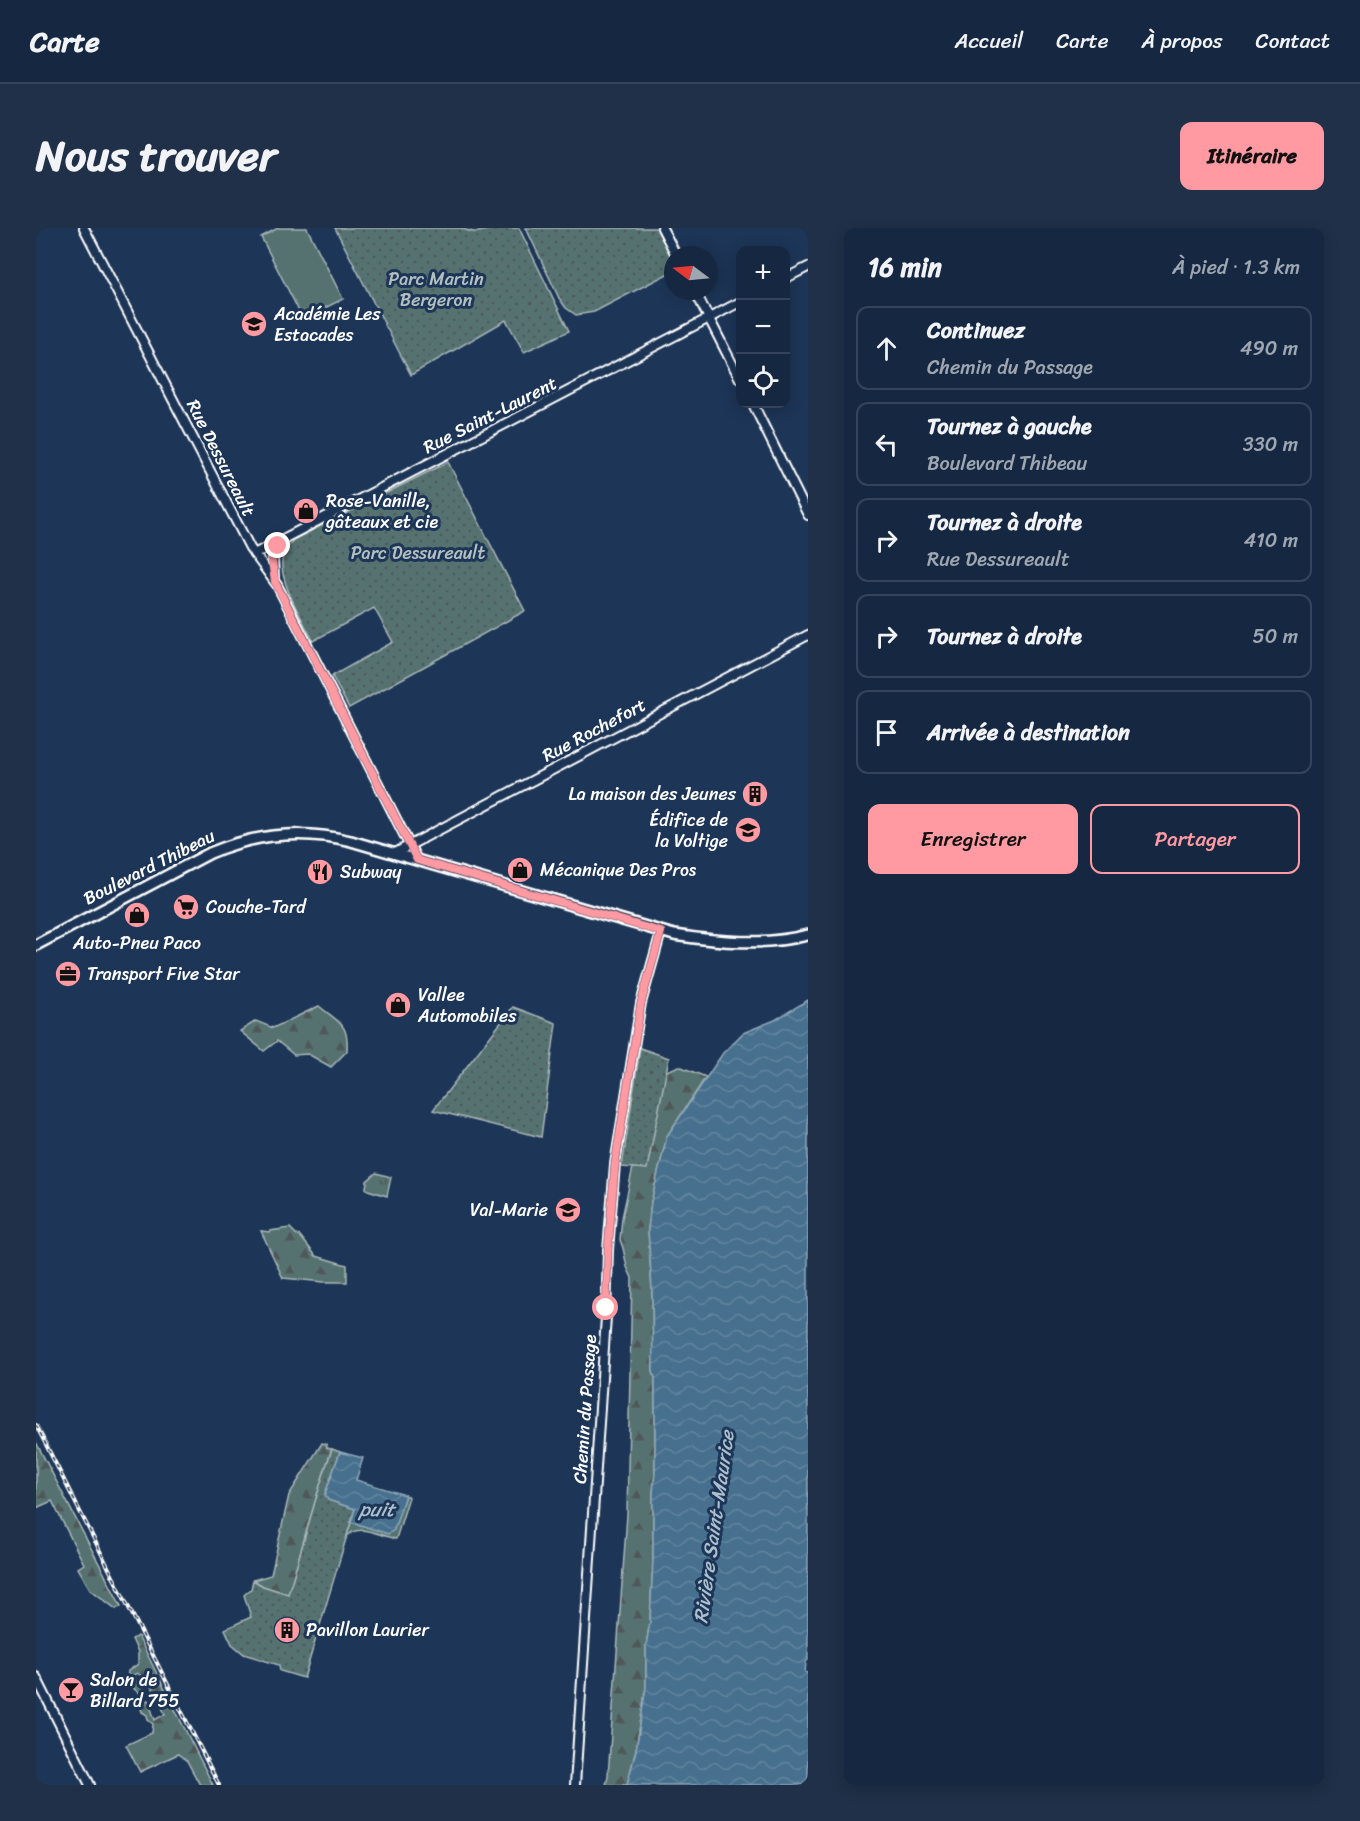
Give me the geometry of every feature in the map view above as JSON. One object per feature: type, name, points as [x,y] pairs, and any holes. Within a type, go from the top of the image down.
[{"type":"main road","name":"Boulevard Thibeau","points":[[36,945],[197,858],[239,842],[274,835],[312,834],[345,839],[395,853],[661,932],[691,938],[740,942],[771,941],[808,935]]},
{"type":"street","name":"Rue Dessureault","points":[[84,228],[254,554],[275,582],[417,860]]},
{"type":"street","points":[[662,228],[671,246]]},
{"type":"street","points":[[790,276],[808,267]]},
{"type":"street","points":[[700,300],[736,369]]},
{"type":"street","name":"Rue Saint-Laurent","points":[[254,554],[736,304]]},
{"type":"street","points":[[755,408],[808,515]]},
{"type":"street","points":[[275,582],[273,558],[278,546],[287,537]]},
{"type":"street","name":"Rue Rochefort","points":[[395,853],[808,635]]},
{"type":"street","name":"Chemin du Passage","points":[[574,1785],[606,1317],[613,1179],[641,1003],[661,932]]},
{"type":"street","points":[[36,1677],[90,1785]]},
{"type":"green space","points":[[278,228],[307,228],[343,299],[303,319],[261,237]]},
{"type":"green space","name":"Parc Martin Bergeron","points":[[335,228],[461,228],[481,232],[494,228],[519,228],[569,331],[524,352],[506,320],[411,375]]},
{"type":"green space","points":[[526,228],[662,228],[669,246],[664,246],[664,276],[594,312],[576,315],[566,308]]},
{"type":"green space","name":"Parc Dessureault","points":[[448,462],[525,611],[349,708],[332,676],[393,642],[374,608],[313,641],[297,611],[283,576],[284,554],[293,540]]},
{"type":"green space","points":[[319,1006],[341,1024],[346,1035],[347,1051],[331,1067],[308,1054],[294,1055],[277,1041],[264,1051],[240,1031],[256,1021],[273,1028]]},
{"type":"green space","points":[[513,1007],[556,1023],[541,1137],[433,1110]]},
{"type":"green space","points":[[640,1048],[669,1058],[647,1169],[622,1167]]},
{"type":"green space","points":[[679,1066],[706,1077],[667,1136],[651,1202],[648,1230],[655,1378],[655,1473],[646,1687],[636,1750],[627,1785],[606,1785],[627,1515],[632,1278],[620,1240],[622,1218],[643,1121],[664,1072]]},
{"type":"green space","points":[[376,1173],[391,1177],[387,1196],[366,1188],[367,1181]]},
{"type":"green space","points":[[290,1228],[300,1236],[316,1256],[347,1265],[347,1282],[283,1278],[261,1231],[270,1232]]},
{"type":"green space","points":[[36,1442],[121,1606],[116,1609],[90,1589],[78,1568],[84,1564],[52,1501],[36,1508]]},
{"type":"green space","points":[[322,1443],[332,1449],[288,1595],[253,1580],[271,1575],[289,1495]]},
{"type":"green space","points":[[332,1449],[340,1452],[325,1494],[328,1500],[355,1509],[304,1678],[280,1671],[279,1665],[244,1654],[232,1644],[225,1629],[251,1617],[244,1595],[251,1589],[253,1580],[263,1586],[288,1594]]},
{"type":"green space","points":[[405,1495],[409,1497],[396,1539],[362,1530],[350,1534],[345,1539],[351,1522],[388,1533],[393,1530]]},
{"type":"green space","points":[[138,1636],[213,1785],[200,1785],[187,1761],[178,1754],[140,1772],[126,1745],[152,1733],[153,1724],[142,1712],[140,1705],[142,1701],[148,1700],[155,1720],[165,1714],[147,1680],[137,1673],[133,1675],[137,1683],[146,1691],[143,1694],[134,1689],[128,1678],[128,1671],[138,1664],[138,1652],[132,1639]]},
{"type":"water","name":"Rivière Saint-Maurice","points":[[808,1000],[808,1660],[805,1672],[808,1673],[808,1785],[627,1785],[636,1750],[646,1687],[646,1646],[650,1621],[653,1559],[655,1378],[648,1230],[651,1202],[667,1136],[723,1053],[743,1033],[775,1020]]},
{"type":"water","name":"puit","points":[[340,1452],[363,1458],[356,1480],[405,1495],[394,1530],[388,1534],[351,1522],[355,1509],[328,1500],[325,1494]]},
{"type":"railway","points":[[36,1425],[219,1785]]},
{"type":"place","name":"Académie Les Estacades","points":[[254,324]]},
{"type":"place","name":"Rose-Vanille, gâteaux et cie","points":[[306,511]]},
{"type":"place","name":"La maison des Jeunes","points":[[755,794]]},
{"type":"place","name":"Édifice de la Voltige","points":[[748,830]]},
{"type":"place","name":"Mécanique Des Pros","points":[[520,870]]},
{"type":"place","name":"Subway","points":[[320,872]]},
{"type":"place","name":"Couche-Tard","points":[[186,907]]},
{"type":"place","name":"Auto-Pneu Paco","points":[[137,915]]},
{"type":"place","name":"Transport Five Star","points":[[68,974]]},
{"type":"place","name":"Vallee Automobiles","points":[[398,1005]]},
{"type":"place","name":"Val-Marie","points":[[568,1210]]},
{"type":"place","name":"Pavillon Laurier","points":[[287,1630]]},
{"type":"place","name":"Salon de Billard 755","points":[[71,1690]]},
{"type":"route","points":[[278,546],[272,561],[275,582],[417,860],[661,932],[641,1003],[615,1164],[606,1308]]}]
